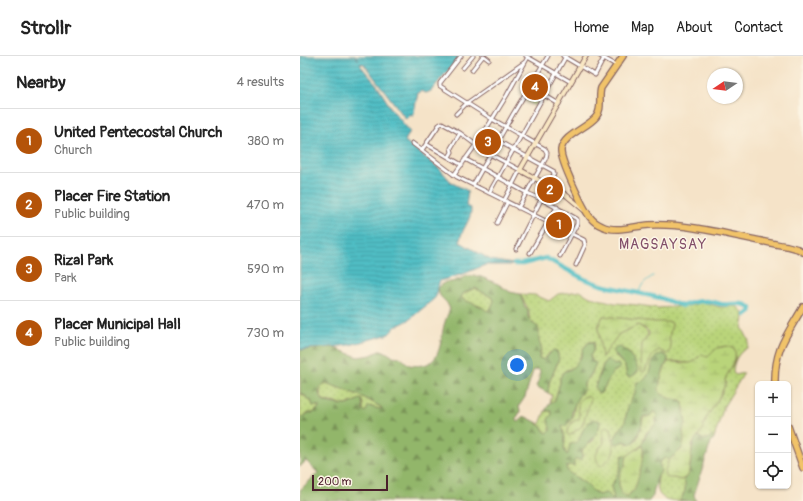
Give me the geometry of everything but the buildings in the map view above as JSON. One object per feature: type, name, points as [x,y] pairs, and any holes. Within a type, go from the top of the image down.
[{"type":"highway","points":[[623,56],[601,88],[599,93],[599,110],[597,116],[574,133],[566,141],[562,149],[564,163],[591,219],[611,230],[648,225],[664,225],[709,231],[788,246],[803,252]]},
{"type":"highway","points":[[775,381],[775,370],[778,354],[785,337],[802,309]]},
{"type":"highway","points":[[791,434],[803,468]]},
{"type":"street","points":[[461,56],[439,85],[492,119],[536,144],[545,150],[547,154],[518,208]]},
{"type":"street","points":[[463,68],[473,56]]},
{"type":"street","points":[[472,70],[484,56],[489,60]]},
{"type":"street","points":[[473,185],[548,56]]},
{"type":"street","points":[[489,193],[565,56],[595,75],[605,57]]},
{"type":"street","points":[[497,223],[520,170],[586,56]]},
{"type":"street","points":[[600,56],[605,57],[616,65]]},
{"type":"street","points":[[454,175],[492,119],[527,57],[571,82]]},
{"type":"street","points":[[456,114],[468,103],[524,62]]},
{"type":"street","points":[[506,75],[514,81]]},
{"type":"street","points":[[528,90],[559,104]]},
{"type":"street","points":[[422,150],[440,123],[460,134],[491,155],[566,195],[586,211]]},
{"type":"street","points":[[448,156],[452,153],[451,148],[460,134]]},
{"type":"street","points":[[498,141],[554,173],[534,216],[516,249]]},
{"type":"street","points":[[412,142],[454,175],[505,202],[584,240],[586,243],[576,264]]},
{"type":"street","points":[[426,144],[462,164]]},
{"type":"street","points":[[465,159],[578,220],[578,224],[560,256]]},
{"type":"street","points":[[530,253],[556,207]]},
{"type":"green space","points":[[528,91],[540,98],[535,106],[524,99]]},
{"type":"green space","points":[[487,132],[498,138],[490,153],[479,146]]},
{"type":"green space","points":[[467,276],[479,276],[498,284],[510,292],[520,294],[525,307],[528,309],[528,317],[532,323],[538,327],[541,347],[539,358],[544,360],[553,350],[557,351],[559,359],[549,383],[548,393],[536,386],[540,371],[538,369],[533,371],[525,397],[519,406],[520,412],[516,421],[519,422],[524,416],[536,422],[547,433],[550,431],[548,419],[552,414],[551,411],[545,411],[550,403],[555,400],[560,378],[563,372],[574,366],[581,357],[583,349],[589,342],[594,342],[593,351],[590,356],[592,361],[596,363],[591,374],[584,383],[584,389],[578,397],[572,411],[572,418],[566,426],[562,426],[565,438],[564,449],[566,454],[568,454],[570,444],[576,443],[579,440],[581,433],[592,419],[600,421],[599,429],[594,437],[582,449],[582,460],[576,459],[574,461],[574,466],[569,465],[566,467],[568,472],[599,495],[605,493],[611,498],[614,498],[611,487],[620,469],[622,456],[624,455],[627,456],[625,465],[620,474],[619,484],[622,494],[627,498],[635,487],[643,452],[643,447],[641,446],[648,431],[656,424],[657,414],[653,412],[650,416],[644,416],[642,419],[642,425],[634,443],[631,444],[624,441],[617,444],[615,443],[614,439],[625,422],[628,406],[635,393],[637,382],[643,381],[646,378],[654,359],[658,355],[663,354],[668,357],[668,361],[662,375],[659,392],[668,398],[681,400],[683,402],[686,424],[683,432],[685,439],[682,449],[669,460],[665,458],[659,462],[661,471],[657,478],[653,496],[649,501],[301,501],[300,490],[318,473],[306,461],[300,467],[300,418],[309,413],[313,413],[319,408],[319,406],[313,406],[311,400],[308,400],[305,395],[300,393],[300,350],[332,347],[358,357],[384,351],[392,356],[400,357],[409,365],[419,366],[426,364],[435,357],[438,352],[444,325],[450,309],[447,303],[440,296],[438,288],[445,282],[452,282]],"holes":[[[475,288],[493,298],[494,301],[490,310],[487,311],[482,307],[462,299],[461,297],[464,293]],[[326,383],[361,396],[382,408],[379,409],[368,406],[365,412],[363,410],[362,400],[360,399],[346,405],[324,401],[320,397],[319,392],[323,384]]]},
{"type":"green space","points":[[475,288],[493,298],[494,301],[490,311],[486,311],[462,299],[461,297],[464,293]]},
{"type":"green space","points":[[580,291],[590,297],[615,303],[658,308],[688,306],[703,302],[720,307],[736,306],[739,308],[744,315],[742,327],[749,341],[747,348],[741,352],[737,358],[733,373],[736,375],[744,373],[724,406],[714,438],[712,437],[705,440],[698,436],[708,415],[723,391],[725,378],[733,364],[735,357],[734,349],[724,346],[718,348],[708,357],[698,357],[690,363],[676,361],[668,362],[668,359],[654,359],[648,376],[642,382],[628,406],[625,422],[614,439],[621,442],[624,441],[628,444],[637,439],[644,416],[647,417],[655,411],[657,414],[656,424],[646,433],[641,446],[627,456],[622,456],[620,469],[611,487],[614,496],[613,499],[605,493],[599,495],[595,493],[568,472],[566,467],[576,458],[583,457],[582,449],[594,440],[595,433],[588,425],[579,441],[570,448],[568,454],[566,454],[564,449],[565,440],[562,426],[567,424],[572,419],[576,400],[583,390],[584,383],[591,375],[595,366],[590,356],[593,351],[594,342],[589,342],[586,345],[575,366],[566,370],[560,378],[555,400],[550,403],[552,395],[548,393],[549,383],[558,362],[550,352],[544,360],[539,358],[541,350],[540,343],[534,324],[529,319],[529,311],[520,294],[535,295],[549,301],[558,294]],"holes":[[[603,316],[672,324],[669,338],[671,346],[663,351],[659,350],[652,355],[644,372],[641,362],[642,345],[648,335],[646,330],[638,325],[619,334],[602,357],[598,327]],[[628,352],[637,366],[627,376],[625,366],[615,356]],[[606,360],[609,360],[614,365],[618,364],[617,370],[613,372],[601,393],[598,393],[595,387]],[[579,401],[584,420],[583,423],[571,435],[567,432],[572,422],[579,419],[580,414],[578,410]],[[611,428],[612,451],[611,455],[605,462],[598,460],[597,454],[604,443],[603,434]]]},
{"type":"green space","points":[[603,316],[654,322],[671,322],[672,324],[669,338],[671,346],[670,352],[667,354],[659,350],[651,357],[644,372],[641,371],[642,344],[649,335],[649,332],[638,325],[619,334],[602,357],[598,327]]},
{"type":"green space","points":[[727,346],[734,349],[734,361],[726,376],[726,383],[705,420],[703,429],[692,444],[688,476],[681,480],[668,478],[665,471],[669,460],[682,449],[684,442],[683,430],[686,424],[683,402],[681,400],[668,398],[659,392],[660,381],[665,368],[668,362],[691,363],[701,355],[708,357],[717,348]]},
{"type":"green space","points":[[617,347],[621,347],[625,350],[635,362],[638,371],[635,375],[630,377],[627,376],[625,366],[612,351]]},
{"type":"green space","points":[[606,360],[609,360],[614,365],[618,364],[620,368],[613,372],[601,393],[598,394],[595,387]]},
{"type":"green space","points":[[326,383],[361,396],[382,409],[371,406],[365,412],[363,410],[363,403],[360,399],[346,405],[326,401],[322,399],[320,388]]},
{"type":"green space","points":[[300,393],[311,400],[313,406],[319,406],[319,408],[313,413],[309,413],[300,418]]},
{"type":"green space","points":[[586,396],[591,399],[582,426],[569,436],[567,432],[570,425],[579,419],[580,414],[578,403],[583,397]]},
{"type":"green space","points":[[545,411],[551,411],[552,414],[550,431],[547,433],[536,422],[540,424]]},
{"type":"green space","points":[[606,427],[611,428],[614,450],[611,457],[601,466],[598,463],[596,454],[604,443],[603,429]]},
{"type":"green space","points":[[698,436],[705,439],[712,436],[714,438],[711,442],[694,495],[696,501],[680,501],[685,490],[684,479],[690,469],[692,446]]},
{"type":"green space","points":[[641,446],[643,447],[643,452],[639,475],[634,491],[631,492],[627,498],[622,494],[619,484],[620,474],[625,465],[627,456]]},
{"type":"green space","points":[[665,458],[669,460],[665,471],[666,476],[681,480],[684,479],[685,490],[680,501],[664,498],[658,490],[657,484],[659,462]]},
{"type":"water","points":[[300,56],[460,56],[431,91],[426,93],[422,91],[418,93],[413,117],[411,114],[406,119],[363,63],[360,65],[377,85],[392,110],[410,131],[405,141],[440,169],[452,183],[468,191],[466,206],[471,208],[471,213],[462,233],[460,242],[491,260],[514,265],[485,265],[440,281],[435,298],[409,320],[395,327],[389,334],[350,345],[300,350]]},
{"type":"waterway","points":[[514,264],[522,264],[546,258],[584,279],[601,285],[661,298],[682,306],[700,301],[745,305],[751,308],[750,312],[746,315]]},
{"type":"waterway","points":[[639,293],[644,283],[653,276]]},
{"type":"ferry route","points":[[355,56],[362,65]]},
{"type":"place","name":"Placer Municipal Hall","points":[[535,87]]},
{"type":"place","name":"Rizal Park","points":[[488,142]]},
{"type":"place","name":"Placer Fire Station","points":[[550,190]]},
{"type":"place","name":"United Pentecostal Church","points":[[559,225]]},
{"type":"district","name":"MAGSAYSAY","points":[[663,244]]}]
